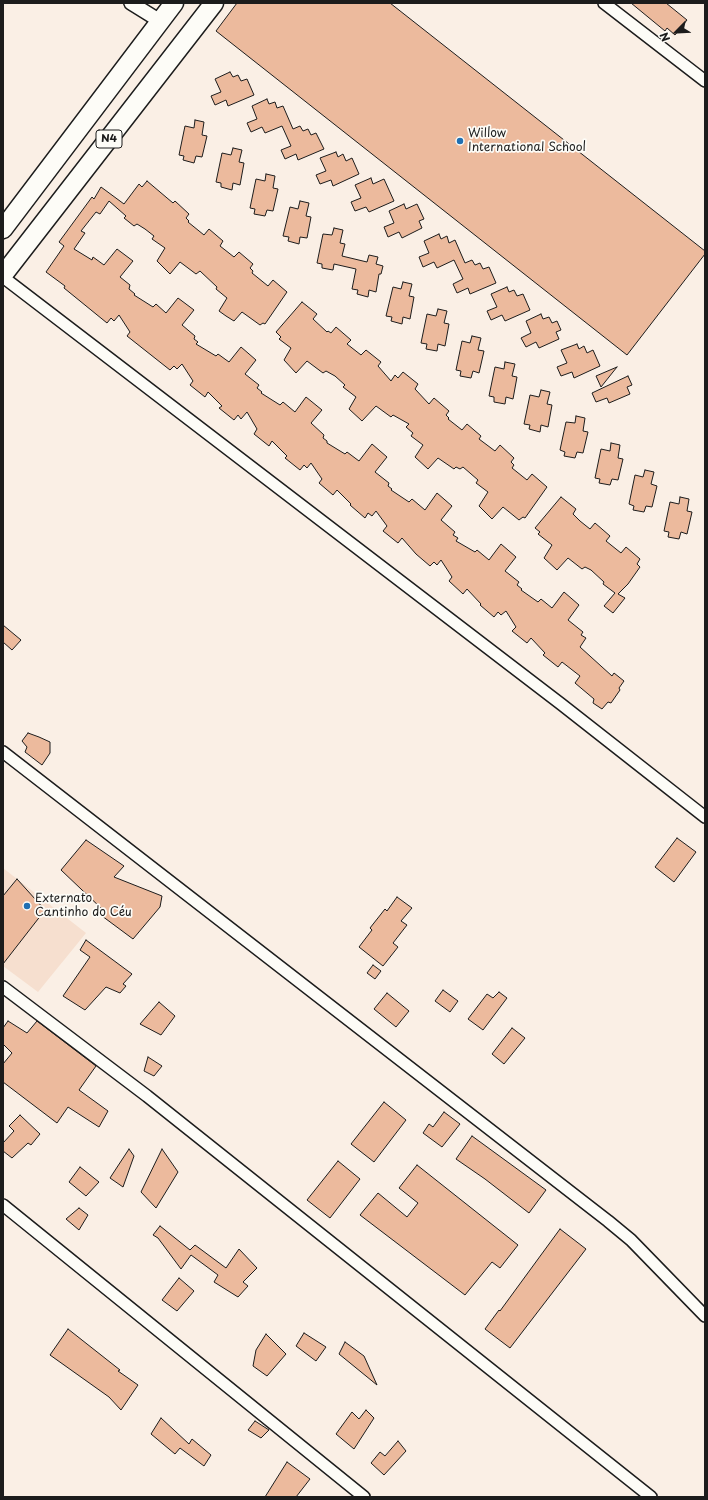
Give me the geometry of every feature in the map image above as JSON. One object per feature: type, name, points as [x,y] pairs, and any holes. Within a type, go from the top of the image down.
[{"type":"highway","name":"N4","points":[[3,229],[174,3]]},
{"type":"highway","name":"N4","points":[[3,276],[214,3]]},
{"type":"street","points":[[131,3],[160,21]]},
{"type":"street","points":[[604,3],[705,81]]},
{"type":"street","points":[[3,276],[705,816]]},
{"type":"street","points":[[3,752],[608,1221],[631,1240],[705,1316]]},
{"type":"street","points":[[3,987],[147,1096],[651,1497]]},
{"type":"street","points":[[3,1205],[364,1497]]},
{"type":"shaded area","name":"Externato Cantinho do Céu","points":[[3,868],[86,933],[38,992],[3,966]]},
{"type":"building","name":"Willow International School","points":[[237,3],[390,3],[705,251],[705,254],[627,355],[216,31]]},
{"type":"building","points":[[631,3],[666,3],[687,20],[675,35],[667,28],[665,31]]},
{"type":"building","points":[[230,72],[233,77],[238,75],[241,81],[247,79],[254,95],[228,106],[226,100],[215,105],[211,96],[221,92],[215,79]]},
{"type":"building","points":[[267,99],[269,104],[275,102],[277,108],[283,106],[293,129],[300,126],[303,131],[308,129],[311,135],[316,133],[324,149],[298,160],[296,154],[285,159],[281,150],[291,146],[282,126],[265,133],[262,127],[251,132],[247,123],[257,119],[252,106]]},
{"type":"building","points":[[195,120],[204,122],[202,135],[207,136],[202,157],[196,156],[194,163],[183,160],[184,156],[179,155],[185,126],[194,128]]},
{"type":"building","points":[[233,148],[242,150],[239,162],[244,163],[240,185],[233,183],[232,190],[221,187],[221,183],[216,182],[222,153],[231,155]]},
{"type":"building","points":[[336,152],[338,157],[343,154],[346,161],[352,158],[359,174],[333,186],[331,180],[320,184],[316,175],[326,171],[320,158]]},
{"type":"building","points":[[266,174],[275,176],[273,188],[278,189],[273,211],[267,210],[265,216],[254,214],[255,209],[250,208],[256,179],[265,181]]},
{"type":"building","points":[[371,178],[373,184],[384,179],[394,201],[369,212],[366,207],[355,211],[351,202],[361,198],[355,185]]},
{"type":"building","points":[[147,181],[173,203],[175,201],[189,214],[186,218],[189,221],[188,222],[204,235],[209,229],[223,241],[220,246],[234,257],[239,252],[253,264],[250,268],[253,271],[252,273],[268,286],[273,280],[287,292],[265,324],[263,323],[260,325],[242,312],[234,321],[219,311],[227,298],[216,289],[217,287],[200,271],[196,274],[180,262],[170,274],[157,261],[165,248],[152,239],[154,236],[145,229],[137,224],[134,226],[124,218],[126,216],[109,201],[100,214],[96,212],[81,231],[85,233],[74,249],[92,260],[93,257],[104,265],[117,249],[133,261],[120,277],[130,285],[129,289],[135,294],[134,295],[153,307],[156,304],[166,313],[178,298],[194,310],[182,325],[195,336],[194,339],[198,342],[196,344],[216,356],[218,354],[229,362],[241,347],[256,360],[245,374],[259,385],[257,388],[262,392],[261,393],[280,405],[283,402],[295,412],[306,397],[322,410],[311,423],[324,435],[323,438],[327,441],[327,443],[345,454],[347,452],[359,461],[372,444],[387,457],[375,472],[389,483],[388,486],[392,489],[391,490],[409,502],[412,499],[425,510],[437,493],[452,506],[441,520],[455,532],[453,535],[458,538],[456,541],[475,552],[477,550],[489,560],[501,544],[516,557],[505,571],[519,582],[517,585],[522,589],[521,590],[538,602],[541,599],[552,608],[564,592],[579,605],[568,620],[583,632],[581,635],[586,638],[580,647],[612,676],[614,673],[624,681],[611,703],[608,702],[602,709],[593,703],[594,699],[575,683],[580,676],[562,662],[558,667],[543,655],[545,653],[531,638],[527,643],[512,631],[516,627],[506,611],[501,615],[498,612],[494,617],[480,605],[481,604],[467,589],[463,594],[449,581],[452,577],[441,560],[437,565],[434,562],[430,566],[416,554],[402,538],[398,543],[383,531],[387,526],[376,511],[372,516],[368,513],[365,518],[350,505],[351,504],[337,490],[333,495],[319,483],[322,479],[311,463],[307,468],[304,465],[300,470],[285,458],[287,456],[272,441],[269,446],[254,434],[257,429],[247,412],[241,419],[238,415],[234,420],[219,408],[222,406],[208,392],[205,397],[190,385],[193,381],[182,364],[177,369],[174,366],[170,370],[127,336],[130,332],[119,315],[114,321],[111,318],[107,323],[64,288],[65,286],[46,272],[64,246],[59,242],[92,197],[94,199],[101,187],[124,204],[139,184],[142,187]]},
{"type":"building","points":[[300,201],[309,203],[306,216],[311,217],[307,238],[300,237],[299,244],[288,241],[289,237],[283,236],[290,207],[298,209]]},
{"type":"building","points":[[404,204],[406,209],[417,204],[424,219],[419,221],[422,228],[402,238],[399,232],[388,237],[384,227],[394,223],[389,211]]},
{"type":"building","points":[[334,228],[343,230],[340,243],[345,244],[342,256],[367,262],[369,255],[378,257],[376,264],[383,266],[381,274],[379,274],[376,292],[369,290],[368,297],[357,294],[358,290],[352,289],[356,269],[334,264],[333,270],[322,268],[322,264],[317,263],[323,234],[332,235]]},
{"type":"building","points":[[439,234],[441,239],[447,236],[449,243],[455,240],[465,263],[472,260],[475,265],[480,263],[483,269],[489,267],[496,283],[470,294],[468,288],[457,293],[453,284],[463,279],[454,260],[437,268],[434,262],[423,267],[419,257],[429,253],[424,241]]},
{"type":"building","points":[[403,282],[412,284],[409,296],[414,297],[410,319],[403,317],[402,324],[391,321],[392,317],[386,316],[393,287],[401,289]]},
{"type":"building","points":[[507,287],[509,292],[514,290],[517,296],[523,294],[530,310],[505,321],[502,315],[491,320],[487,311],[497,307],[491,294]]},
{"type":"building","points":[[302,302],[317,314],[313,319],[327,332],[328,331],[331,333],[336,327],[351,340],[347,344],[361,355],[366,350],[381,362],[378,366],[391,381],[395,375],[398,378],[403,372],[418,384],[415,389],[429,404],[434,398],[449,411],[446,415],[449,418],[448,419],[462,430],[467,424],[481,436],[479,439],[495,451],[500,445],[514,458],[511,462],[514,465],[512,468],[527,480],[532,474],[547,487],[525,518],[523,517],[519,520],[503,507],[492,519],[479,506],[488,492],[476,483],[478,480],[463,467],[460,469],[456,467],[454,469],[438,458],[428,469],[415,457],[423,445],[411,436],[413,433],[406,427],[409,424],[393,415],[391,417],[376,406],[362,421],[349,409],[356,397],[343,387],[345,385],[335,376],[326,371],[323,373],[307,361],[296,373],[284,360],[291,348],[279,339],[281,337],[276,332]]},
{"type":"building","points":[[438,309],[447,311],[444,323],[449,324],[445,346],[438,344],[437,351],[426,349],[427,344],[421,343],[427,314],[436,316]]},
{"type":"building","points":[[541,314],[543,319],[549,317],[552,323],[557,321],[561,330],[556,332],[559,339],[539,348],[536,342],[526,347],[521,338],[531,333],[526,321]]},
{"type":"building","points":[[472,336],[481,338],[478,350],[484,351],[479,373],[473,371],[471,378],[460,376],[461,371],[456,370],[462,341],[470,343]]},
{"type":"building","points":[[577,344],[579,349],[584,346],[587,353],[593,350],[600,366],[574,378],[572,372],[561,376],[557,367],[567,363],[561,350]]},
{"type":"building","points":[[505,362],[515,364],[512,376],[517,377],[513,399],[506,397],[505,404],[494,402],[494,397],[489,396],[495,367],[504,369]]},
{"type":"building","points":[[617,367],[601,387],[596,376]]},
{"type":"building","points":[[628,376],[632,385],[627,387],[630,394],[609,403],[607,398],[596,402],[592,393]]},
{"type":"building","points":[[541,390],[550,392],[547,404],[552,405],[548,427],[541,425],[540,432],[529,429],[530,425],[524,424],[530,395],[539,397]]},
{"type":"building","points":[[576,416],[585,418],[583,431],[588,432],[583,453],[577,452],[575,458],[564,456],[565,452],[560,450],[566,422],[575,423]]},
{"type":"building","points":[[611,443],[620,445],[618,458],[623,459],[618,480],[612,479],[610,485],[599,483],[600,479],[595,478],[601,449],[610,451]]},
{"type":"building","points":[[645,470],[654,472],[651,484],[657,486],[652,507],[646,506],[644,512],[633,510],[634,506],[629,504],[635,475],[643,477]]},
{"type":"building","points":[[561,497],[576,509],[573,514],[590,529],[595,523],[610,536],[606,541],[621,553],[626,547],[640,559],[637,564],[640,567],[628,584],[618,594],[625,598],[613,613],[604,606],[615,593],[603,584],[604,582],[591,570],[585,567],[582,569],[568,558],[557,570],[544,558],[552,545],[538,534],[540,532],[535,528]]},
{"type":"building","points":[[680,497],[689,499],[687,511],[692,512],[687,534],[681,532],[679,539],[668,537],[669,532],[664,531],[670,502],[679,504]]},
{"type":"building","points":[[3,625],[21,640],[12,650],[3,642]]},
{"type":"building","points":[[28,733],[50,742],[50,753],[42,765],[25,752],[27,747],[22,741]]},
{"type":"building","points":[[677,838],[696,852],[674,882],[655,867]]},
{"type":"building","points":[[86,840],[124,866],[114,877],[162,896],[160,907],[133,939],[98,913],[102,909],[61,870]]},
{"type":"building","points":[[17,879],[45,910],[3,964],[3,896]]},
{"type":"building","points":[[397,897],[412,908],[401,921],[407,925],[393,943],[398,947],[383,966],[359,947],[372,930],[370,928],[385,909],[387,911]]},
{"type":"building","points":[[86,940],[132,974],[123,984],[126,986],[120,993],[106,987],[85,1010],[63,996],[90,957],[80,950]]},
{"type":"building","points":[[373,965],[381,971],[375,979],[367,973]]},
{"type":"building","points":[[443,990],[458,1001],[450,1012],[435,1001]]},
{"type":"building","points":[[499,992],[507,998],[483,1030],[468,1019],[487,994],[493,998]]},
{"type":"building","points":[[387,993],[409,1011],[396,1027],[374,1009]]},
{"type":"building","points":[[159,1002],[175,1016],[161,1035],[140,1024]]},
{"type":"building","points":[[8,1021],[27,1033],[37,1021],[96,1066],[79,1090],[108,1111],[99,1127],[68,1107],[57,1123],[3,1082],[3,1064],[12,1053],[3,1044],[3,1028]]},
{"type":"building","points":[[512,1028],[525,1038],[504,1064],[492,1054]]},
{"type":"building","points":[[148,1057],[162,1066],[154,1076],[144,1071]]},
{"type":"building","points":[[384,1102],[406,1120],[374,1162],[351,1144]]},
{"type":"building","points":[[444,1112],[460,1124],[442,1147],[423,1133],[429,1124],[433,1127]]},
{"type":"building","points":[[20,1115],[40,1134],[31,1145],[28,1143],[12,1158],[3,1151],[3,1143],[14,1131],[9,1126]]},
{"type":"building","points":[[472,1136],[546,1190],[529,1213],[456,1159]]},
{"type":"building","points":[[129,1149],[134,1156],[123,1187],[110,1178]]},
{"type":"building","points":[[162,1149],[178,1172],[156,1208],[141,1192]]},
{"type":"building","points":[[338,1161],[360,1179],[330,1218],[307,1200]]},
{"type":"building","points":[[417,1165],[518,1245],[500,1268],[492,1262],[465,1295],[360,1215],[378,1193],[407,1217],[418,1203],[399,1188]]},
{"type":"building","points":[[80,1167],[99,1182],[86,1196],[69,1182]]},
{"type":"building","points":[[79,1208],[88,1215],[79,1230],[66,1219]]},
{"type":"building","points":[[160,1226],[190,1250],[195,1245],[226,1268],[239,1249],[257,1268],[243,1282],[248,1286],[238,1297],[214,1282],[218,1275],[191,1255],[181,1269],[158,1238],[153,1235]]},
{"type":"building","points":[[560,1229],[586,1249],[510,1348],[485,1329]]},
{"type":"building","points":[[179,1278],[194,1291],[177,1311],[162,1300]]},
{"type":"building","points":[[68,1329],[120,1370],[118,1371],[138,1385],[121,1410],[109,1397],[50,1355]]},
{"type":"building","points":[[304,1333],[326,1347],[316,1361],[296,1346]]},
{"type":"building","points":[[266,1334],[286,1354],[267,1376],[253,1366],[256,1350]]},
{"type":"building","points":[[345,1342],[364,1356],[377,1385],[339,1354]]},
{"type":"building","points":[[366,1410],[374,1418],[354,1449],[336,1434],[352,1412],[359,1419]]},
{"type":"building","points":[[161,1418],[189,1444],[192,1439],[211,1455],[204,1466],[180,1448],[175,1454],[151,1434]]},
{"type":"building","points":[[255,1421],[269,1430],[261,1438],[248,1430]]},
{"type":"building","points":[[398,1441],[406,1451],[384,1475],[371,1463],[380,1452],[385,1456]]},
{"type":"building","points":[[287,1462],[310,1479],[296,1497],[265,1497]]},
{"type":"place","name":"Willow International School","points":[[460,141]]},
{"type":"place","name":"Externato Cantinho do Céu","points":[[27,906]]}]
